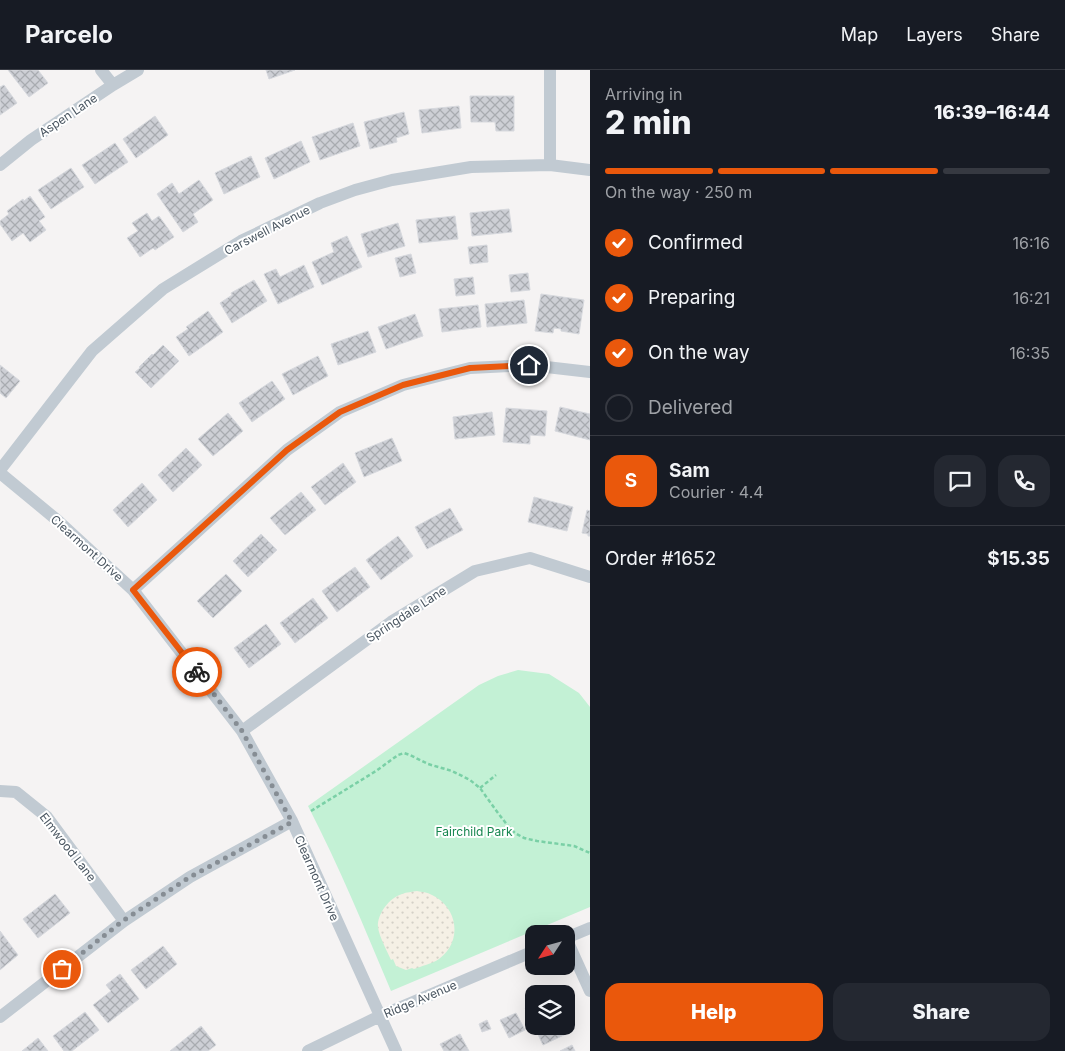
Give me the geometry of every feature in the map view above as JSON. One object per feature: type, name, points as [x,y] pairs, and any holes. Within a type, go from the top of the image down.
[{"type":"street","points":[[101,70],[113,85]]},
{"type":"street","name":"Aspen Lane","points":[[0,165],[31,140],[138,70]]},
{"type":"street","points":[[550,70],[550,165]]},
{"type":"street","name":"Carswell Avenue","points":[[0,471],[92,351],[164,289],[241,241],[320,203],[355,190],[392,180],[471,167],[550,165],[590,170]]},
{"type":"street","points":[[133,590],[287,450],[340,412],[403,385],[470,368],[529,365],[590,372]]},
{"type":"street","name":"Clearmont Drive","points":[[0,471],[133,590],[242,731],[292,822],[396,1051]]},
{"type":"street","name":"Springdale Lane","points":[[242,731],[391,622],[475,571],[530,558],[590,577]]},
{"type":"street","name":"Elmwood Lane","points":[[0,791],[16,792],[47,817],[124,920]]},
{"type":"street","points":[[0,1017],[124,920],[190,877],[292,822]]},
{"type":"street","points":[[575,934],[590,928]]},
{"type":"street","name":"Ridge Avenue","points":[[308,1051],[380,1016],[525,956]]},
{"type":"street","points":[[575,958],[590,991]]},
{"type":"path","points":[[311,811],[376,772],[398,755],[410,754],[428,764],[452,771],[470,780],[480,788],[515,833],[524,838],[537,842],[574,846],[590,853]]},
{"type":"path","points":[[480,788],[496,775]]},
{"type":"green space","name":"Fairchild Park","points":[[518,670],[549,674],[579,693],[590,707],[590,907],[547,925],[525,925],[525,934],[391,991],[341,875],[308,806],[479,685],[498,676]]},
{"type":"sand","points":[[417,891],[432,895],[441,900],[452,916],[454,934],[452,944],[439,959],[430,964],[406,970],[396,966],[393,959],[391,960],[380,935],[378,922],[385,907],[393,899],[404,893]]},
{"type":"building","points":[[8,70],[38,70],[48,83],[29,97]]},
{"type":"building","points":[[266,70],[295,70],[269,79]]},
{"type":"building","points":[[4,85],[17,103],[0,115],[0,87]]},
{"type":"building","points":[[470,96],[514,96],[514,131],[496,131],[495,122],[471,122]]},
{"type":"building","points":[[459,106],[461,128],[422,133],[419,110]]},
{"type":"building","points":[[404,112],[409,134],[396,138],[397,142],[370,149],[364,122]]},
{"type":"building","points":[[155,116],[168,135],[136,158],[123,139]]},
{"type":"building","points":[[353,123],[360,146],[320,160],[312,137]]},
{"type":"building","points":[[301,141],[310,162],[274,179],[265,158]]},
{"type":"building","points":[[115,143],[128,162],[95,184],[82,165]]},
{"type":"building","points":[[251,156],[260,177],[224,194],[215,173]]},
{"type":"building","points":[[71,168],[84,187],[51,209],[38,190]]},
{"type":"building","points":[[199,180],[213,200],[193,214],[198,222],[183,232],[157,194],[172,183],[179,194]]},
{"type":"building","points":[[30,196],[45,217],[39,221],[46,230],[30,242],[23,233],[12,241],[0,224],[0,221],[9,214],[7,211]]},
{"type":"building","points":[[509,209],[512,232],[472,236],[470,213]]},
{"type":"building","points":[[147,213],[152,221],[159,216],[174,237],[155,250],[153,248],[140,257],[127,238],[138,231],[132,223]]},
{"type":"building","points":[[455,216],[458,239],[419,243],[416,220]]},
{"type":"building","points":[[398,223],[405,246],[368,257],[361,234]]},
{"type":"building","points":[[347,236],[362,267],[322,285],[312,262],[334,252],[331,243]]},
{"type":"building","points":[[487,245],[488,262],[470,264],[468,247]]},
{"type":"building","points":[[411,254],[416,273],[400,277],[395,258]]},
{"type":"building","points":[[304,265],[314,287],[278,304],[264,274],[276,269],[280,277]]},
{"type":"building","points":[[528,273],[530,290],[511,292],[509,275]]},
{"type":"building","points":[[473,277],[475,294],[456,296],[454,279]]},
{"type":"building","points":[[254,280],[267,301],[232,323],[220,303],[232,295],[231,293]]},
{"type":"building","points":[[541,294],[584,300],[579,334],[554,328],[553,333],[535,331]]},
{"type":"building","points":[[524,300],[527,323],[487,327],[485,304]]},
{"type":"building","points":[[478,305],[481,327],[442,332],[439,309]]},
{"type":"building","points":[[208,311],[223,332],[189,356],[176,337]]},
{"type":"building","points":[[415,314],[423,336],[386,349],[378,327]]},
{"type":"building","points":[[368,331],[376,352],[338,365],[331,344]]},
{"type":"building","points":[[163,345],[179,361],[151,388],[135,372]]},
{"type":"building","points":[[318,356],[328,376],[293,395],[282,374]]},
{"type":"building","points":[[0,365],[20,381],[6,398],[0,393]]},
{"type":"building","points":[[272,381],[285,399],[252,422],[239,403]]},
{"type":"building","points":[[560,407],[590,414],[590,440],[555,431]]},
{"type":"building","points":[[506,408],[547,411],[545,436],[530,435],[530,444],[503,442]]},
{"type":"building","points":[[492,412],[495,435],[455,439],[453,417]]},
{"type":"building","points":[[228,413],[243,431],[213,456],[198,439]]},
{"type":"building","points":[[392,438],[402,461],[364,477],[355,453]]},
{"type":"building","points":[[186,448],[202,465],[173,492],[158,475]]},
{"type":"building","points":[[343,463],[356,482],[325,505],[311,487]]},
{"type":"building","points":[[142,483],[157,500],[128,527],[113,510]]},
{"type":"building","points":[[301,492],[316,510],[285,535],[270,518]]},
{"type":"building","points":[[534,497],[573,507],[567,531],[528,522]]},
{"type":"building","points":[[450,508],[463,530],[427,549],[415,527]]},
{"type":"building","points":[[587,510],[590,511],[590,536],[582,533]]},
{"type":"building","points":[[261,534],[277,550],[248,577],[233,561]]},
{"type":"building","points":[[398,536],[413,556],[381,580],[366,560]]},
{"type":"building","points":[[355,567],[370,587],[337,612],[322,591]]},
{"type":"building","points":[[226,574],[242,591],[213,618],[197,601]]},
{"type":"building","points":[[313,598],[328,618],[295,643],[280,623]]},
{"type":"building","points":[[266,624],[281,644],[249,668],[234,648]]},
{"type":"building","points":[[55,894],[70,913],[38,938],[23,919]]},
{"type":"building","points":[[0,931],[18,955],[0,970]]},
{"type":"building","points":[[163,946],[177,964],[146,989],[131,970]]},
{"type":"building","points":[[120,974],[139,999],[108,1023],[93,1005],[111,991],[106,985]]},
{"type":"building","points":[[85,1012],[99,1030],[72,1051],[64,1051],[53,1036]]},
{"type":"building","points":[[516,1013],[525,1030],[509,1038],[500,1020]]},
{"type":"building","points":[[487,1020],[491,1029],[482,1032],[479,1024]]},
{"type":"building","points":[[201,1026],[216,1045],[208,1051],[170,1051]]},
{"type":"building","points":[[460,1034],[469,1051],[444,1051],[440,1044]]},
{"type":"building","points":[[538,1035],[564,1035],[543,1045]]},
{"type":"building","points":[[38,1038],[48,1051],[22,1051]]},
{"type":"building","points":[[572,1045],[575,1051],[560,1051]]},
{"type":"way so far","points":[[62,969],[124,920],[190,877],[292,822],[242,731],[197,672]]},
{"type":"route","points":[[197,672],[133,590],[287,450],[340,412],[403,385],[470,368],[529,365]]}]
